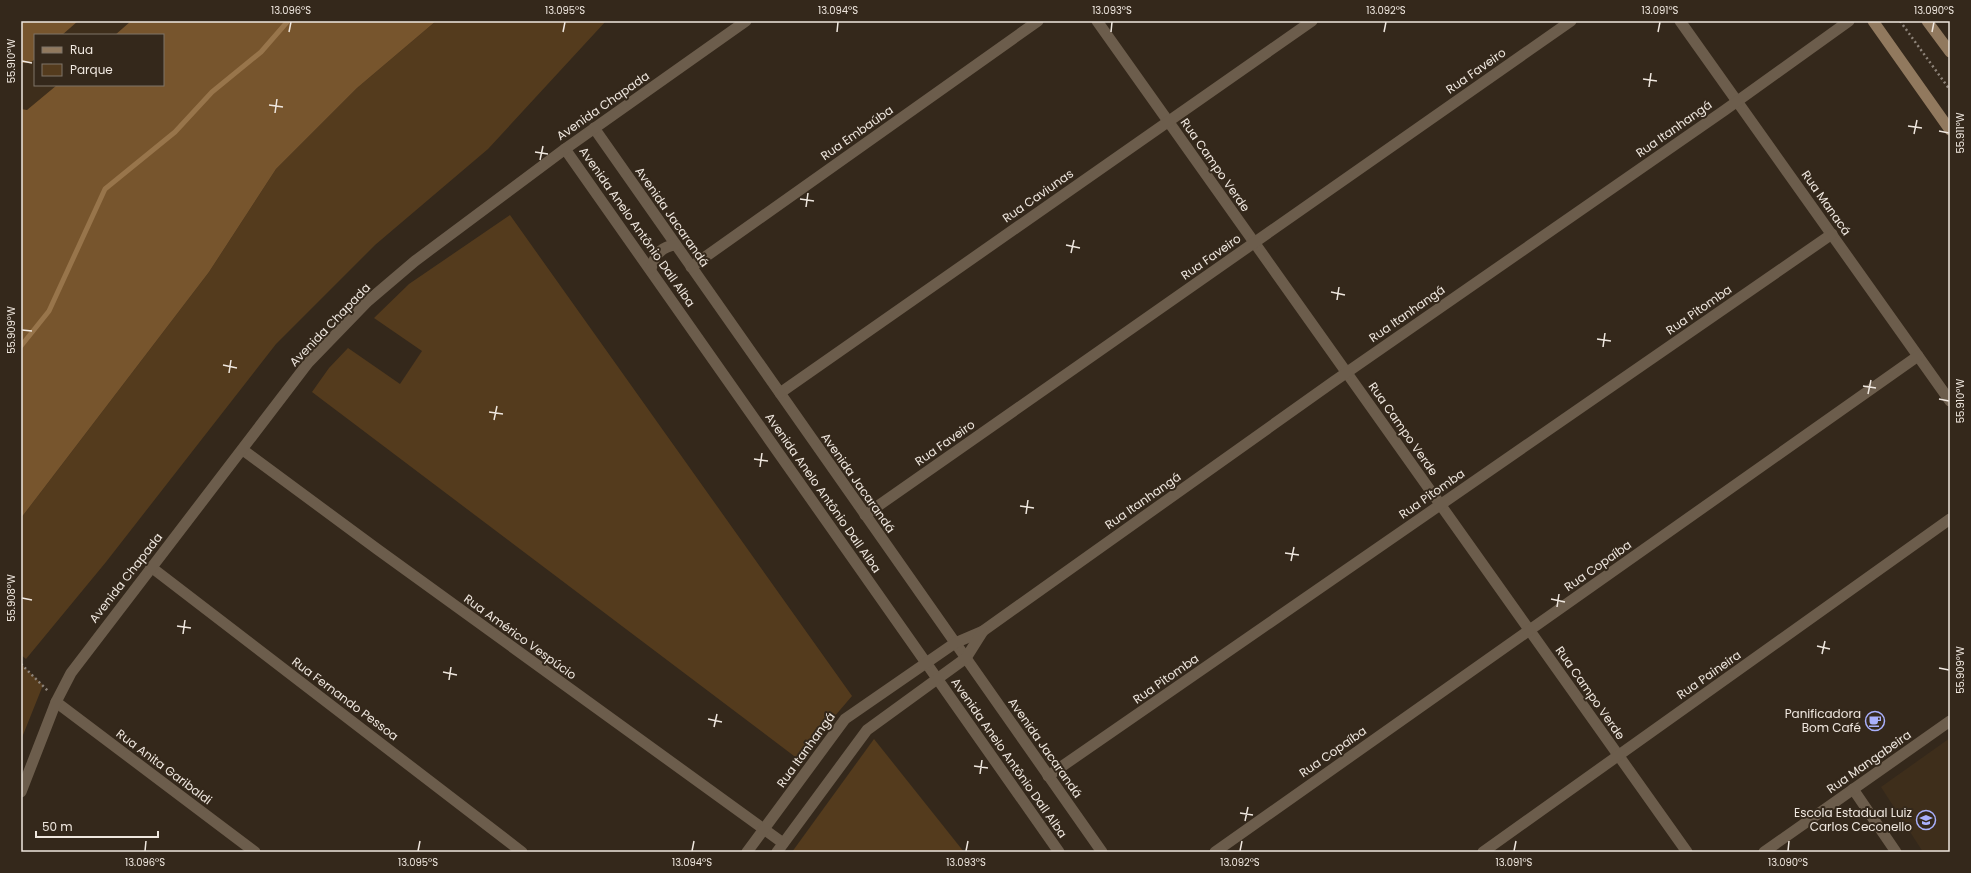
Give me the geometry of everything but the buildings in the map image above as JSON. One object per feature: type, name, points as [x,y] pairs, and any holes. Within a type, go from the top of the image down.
[{"type":"main road","points":[[1873,21],[1950,130]]},
{"type":"main road","points":[[1927,21],[1950,52]]},
{"type":"street","name":"Avenida Chapada","points":[[21,792],[56,702],[71,673],[308,364],[368,301],[415,261],[565,149],[746,21]]},
{"type":"street","name":"Rua Embaúba","points":[[691,267],[1038,21]]},
{"type":"street","name":"Rua Campo Verde","points":[[1097,21],[1687,852]]},
{"type":"street","name":"Rua Caviunas","points":[[780,393],[1312,21]]},
{"type":"street","name":"Rua Faveiro","points":[[865,515],[1571,21]]},
{"type":"street","name":"Rua Manacá","points":[[1680,21],[1950,401]]},
{"type":"street","name":"Rua Itanhangá","points":[[747,852],[845,718],[955,643],[983,631],[1346,372],[1737,101],[1849,21]]},
{"type":"street","name":"Avenida Jacarandá","points":[[594,128],[1102,852]]},
{"type":"street","name":"Avenida Anelo Antônio Dall Alba","points":[[565,149],[651,269],[1059,852]]},
{"type":"street","name":"Rua Pitomba","points":[[1048,776],[1832,234]]},
{"type":"street","points":[[651,269],[659,251],[665,247],[676,245]]},
{"type":"street","name":"Rua Copaíba","points":[[1215,852],[1918,356]]},
{"type":"street","name":"Rua Américo Vespúcio","points":[[243,450],[764,830],[780,848]]},
{"type":"street","name":"Rua Paineira","points":[[1483,852],[1950,520]]},
{"type":"street","name":"Rua Fernando Pessoa","points":[[151,568],[522,852]]},
{"type":"street","name":"Rua Itanhangá","points":[[780,848],[867,730],[966,658],[983,631]]},
{"type":"street","name":"Rua Anita Garibaldi","points":[[56,702],[255,852]]},
{"type":"street","name":"Rua Mangabeira","points":[[1764,852],[1950,722]]},
{"type":"street","points":[[1853,789],[1896,852]]},
{"type":"path","points":[[1900,21],[1950,90]]},
{"type":"path","points":[[21,664],[43,685],[56,702]]},
{"type":"shaded area","points":[[21,21],[131,21],[116,34],[34,34],[34,86],[56,86],[27,111],[21,109]]},
{"type":"shaded area","points":[[21,21],[78,21],[63,34],[34,34],[34,60],[30,63],[21,63]]},
{"type":"shaded area","points":[[131,21],[436,21],[357,88],[276,169],[209,272],[21,518],[21,109],[27,110],[56,86],[164,86],[164,34],[116,34]]},
{"type":"shaded area","name":"Escola Estadual Luiz Carlos Ceconello","points":[[1950,738],[1950,852],[1923,852],[1881,787]]},
{"type":"green space","points":[[436,21],[606,21],[488,149],[375,245],[276,344],[106,562],[26,659],[21,655],[21,518],[209,272],[276,169],[357,88]]},
{"type":"green space","points":[[510,215],[852,696],[798,759],[312,392],[329,368],[348,348],[400,384],[422,351],[374,318],[409,284]]},
{"type":"green space","points":[[21,664],[43,685],[21,740]]},
{"type":"green space","points":[[874,739],[964,852],[792,852]]},
{"type":"waterway","points":[[21,346],[49,311],[105,189],[175,132],[212,92],[261,52],[288,21]]},
{"type":"place","name":"Panificadora Bom Café","points":[[1875,721]]},
{"type":"place","name":"Escola Estadual Luiz Carlos Ceconello","points":[[1926,820]]}]
